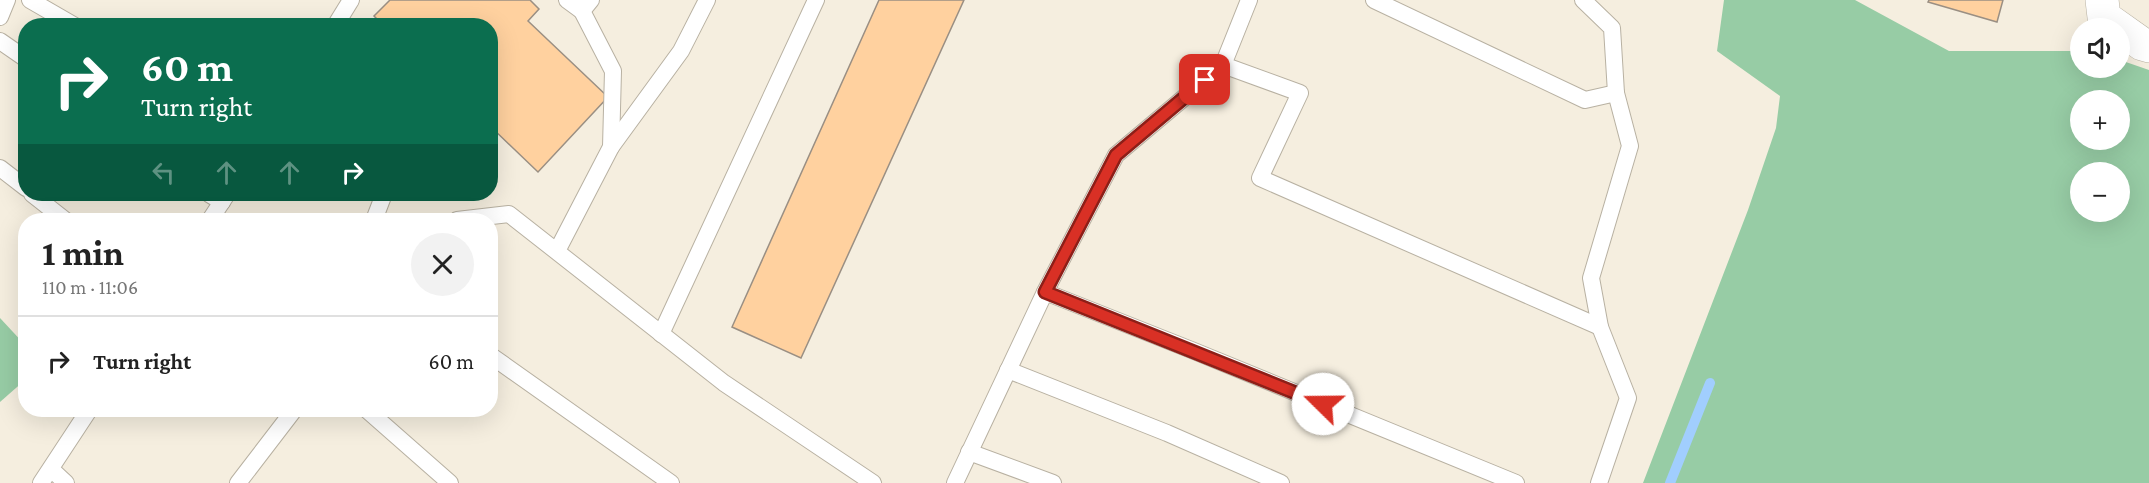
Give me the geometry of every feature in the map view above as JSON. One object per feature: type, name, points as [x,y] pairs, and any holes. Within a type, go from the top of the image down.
[{"type":"street","points":[[2103,9],[2142,44],[2149,46]]},
{"type":"lane","points":[[0,17],[6,0]]},
{"type":"lane","points":[[30,0],[61,18]]},
{"type":"lane","points":[[340,18],[351,0]]},
{"type":"lane","points":[[567,0],[587,5],[613,71],[611,147]]},
{"type":"lane","points":[[557,251],[611,147],[681,51],[706,0]]},
{"type":"lane","points":[[662,334],[816,0]]},
{"type":"lane","points":[[955,483],[1045,292],[1116,155],[1223,65],[1249,0]]},
{"type":"lane","points":[[1374,0],[1585,100],[1616,93]]},
{"type":"lane","points":[[1583,0],[1612,28],[1616,93],[1630,146],[1591,278],[1600,327],[1629,398],[1599,483]]},
{"type":"lane","points":[[0,41],[18,53]]},
{"type":"lane","points":[[1223,65],[1300,93],[1260,178],[1600,327]]},
{"type":"lane","points":[[0,168],[18,182]]},
{"type":"lane","points":[[41,201],[56,213]]},
{"type":"lane","points":[[498,215],[509,214],[724,383],[873,483]]},
{"type":"lane","points":[[1045,292],[1516,483]]},
{"type":"lane","points":[[498,361],[671,483]]},
{"type":"lane","points":[[1008,370],[1167,433],[1281,483]]},
{"type":"lane","points":[[66,483],[46,476],[84,417]]},
{"type":"lane","points":[[238,483],[289,417]]},
{"type":"lane","points":[[375,417],[450,483]]},
{"type":"lane","points":[[969,452],[1053,483]]},
{"type":"green space","points":[[1724,0],[1855,0],[1949,51],[2070,51],[2070,78],[2130,78],[2130,63],[2149,70],[2149,483],[1643,483],[1748,210],[1776,128],[1780,96],[1717,51]]},
{"type":"green space","points":[[0,318],[18,337],[18,386],[0,402]]},
{"type":"building","points":[[390,0],[530,0],[539,9],[528,21],[608,97],[538,172],[498,134],[498,18],[376,18],[374,16]]},
{"type":"building","points":[[879,0],[964,0],[801,358],[732,327]]},
{"type":"building","points":[[1929,0],[2003,0],[1997,22],[1928,2]]},
{"type":"waterway","points":[[1670,483],[1710,383]]},
{"type":"route","points":[[1205,80],[1116,155],[1045,292],[1323,404]]}]
